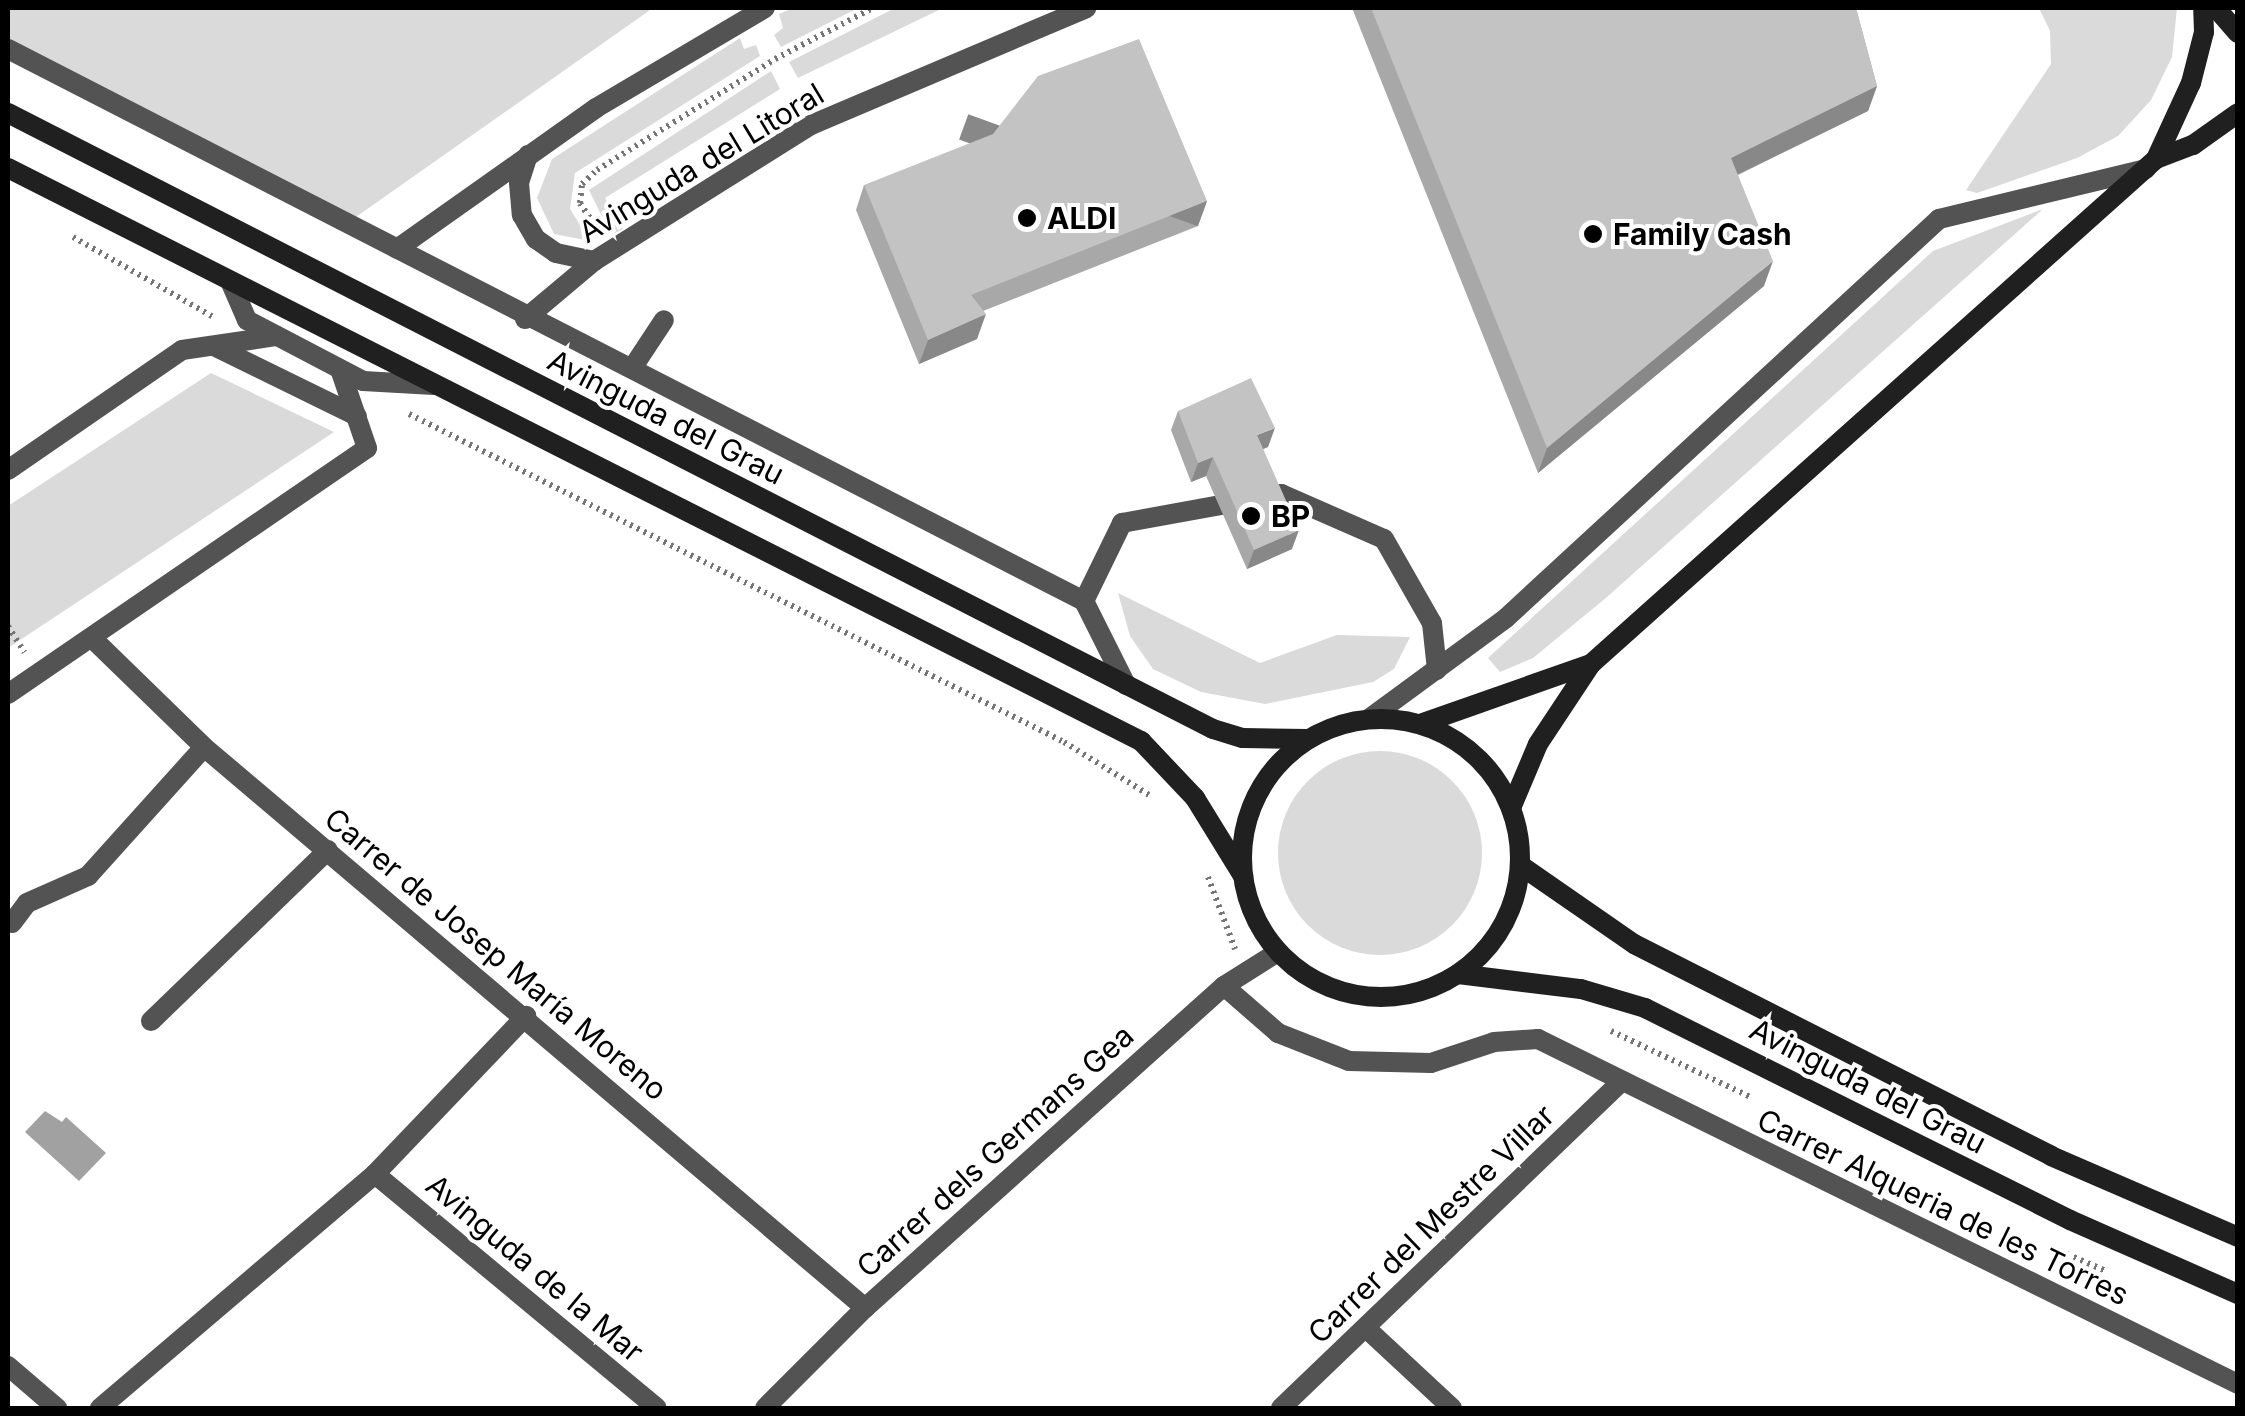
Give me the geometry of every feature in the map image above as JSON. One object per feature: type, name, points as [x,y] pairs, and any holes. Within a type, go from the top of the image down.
[{"type":"main road","points":[[2151,164],[2191,83],[2204,32],[2203,8]]},
{"type":"main road","points":[[2216,8],[2238,33]]},
{"type":"main road","points":[[1511,808],[1538,744],[1592,664],[2151,164],[2192,145],[2238,113]]},
{"type":"main road","name":"Avinguda del Grau","points":[[8,114],[1126,685],[1243,738],[1307,739]]},
{"type":"main road","points":[[8,168],[1141,741],[1195,798],[1243,876],[1255,917],[1278,952],[1309,977],[1345,993],[1404,994],[1458,974],[1490,945],[1512,907],[1520,865],[1511,808],[1493,774],[1466,747],[1423,723],[1370,718],[1307,739],[1277,765],[1256,798],[1243,836],[1243,876]]},
{"type":"main road","points":[[1423,723],[1592,664]]},
{"type":"main road","name":"Avinguda del Grau","points":[[1520,865],[1634,944],[2051,1156],[2238,1237]]},
{"type":"main road","name":"Avinguda del Grau","points":[[1458,974],[1582,989],[1644,1008],[2019,1196],[2238,1294]]},
{"type":"street","points":[[397,248],[528,155],[765,8]]},
{"type":"street","name":"Avinguda del Litoral","points":[[525,319],[594,261],[811,125],[1086,8]]},
{"type":"street","points":[[8,49],[397,248],[525,319],[634,367],[1084,601],[1126,685]]},
{"type":"street","points":[[528,155],[519,183],[522,215],[536,239],[556,253],[594,261]]},
{"type":"street","points":[[1370,718],[1506,618],[1939,219],[2151,164]]},
{"type":"street","points":[[230,282],[247,320],[362,381],[434,385]]},
{"type":"street","points":[[634,367],[664,320]]},
{"type":"street","points":[[8,470],[182,350],[277,336]]},
{"type":"street","points":[[214,346],[357,416]]},
{"type":"street","points":[[8,694],[94,640],[367,448],[340,369]]},
{"type":"street","points":[[1084,601],[1122,523],[1281,494],[1384,540],[1432,622],[1436,670]]},
{"type":"street","name":"Carrer de Josep María Moreno","points":[[94,640],[204,747],[526,1016],[865,1308]]},
{"type":"street","points":[[12,924],[28,903],[88,876],[204,747]]},
{"type":"street","points":[[151,1020],[328,850]]},
{"type":"street","name":"Carrer dels Germans Gea","points":[[773,1406],[865,1308],[1224,986],[1278,952]]},
{"type":"street","points":[[1224,986],[1278,1033],[1348,1061],[1431,1063],[1526,1038],[1622,1082]]},
{"type":"street","points":[[100,1408],[375,1174],[526,1016]]},
{"type":"street","name":"Carrer del Mestre Villar","points":[[1280,1408],[1622,1082]]},
{"type":"street","name":"Carrer Alqueria de les Torres","points":[[1622,1082],[2238,1384]]},
{"type":"street","name":"Avinguda de la Mar","points":[[375,1174],[657,1408]]},
{"type":"street","points":[[1366,1330],[1452,1408]]},
{"type":"street","points":[[8,1366],[57,1408]]},
{"type":"path","points":[[62,231],[251,340]]},
{"type":"path","points":[[402,410],[1064,742],[1156,801]]},
{"type":"path","points":[[1200,859],[1249,972]]},
{"type":"path","points":[[1597,1026],[1761,1102]]},
{"type":"path","points":[[2051,1247],[2119,1277]]},
{"type":"shaded area","points":[[8,8],[653,8],[346,224],[8,43]]},
{"type":"shaded area","points":[[793,8],[858,8],[781,47],[774,35],[783,28],[779,14]]},
{"type":"shaded area","points":[[895,8],[943,8],[798,78],[789,62]]},
{"type":"shaded area","points":[[2039,8],[2177,8],[2172,57],[2151,100],[2118,136],[2077,158],[1977,193],[1966,190],[2051,64],[2050,31]]},
{"type":"shaded area","points":[[740,38],[744,49],[756,45],[760,56],[575,173],[570,209],[590,241],[554,234],[537,198],[552,159]]},
{"type":"shaded area","points":[[771,71],[780,89],[605,198],[623,229],[611,235],[589,190]]},
{"type":"shaded area","points":[[2043,209],[1607,597],[1533,658],[1500,672],[1488,658],[1933,251]]},
{"type":"shaded area","points":[[211,373],[334,432],[8,648],[8,506]]},
{"type":"shaded area","points":[[1118,593],[1260,663],[1337,635],[1410,637],[1394,669],[1373,682],[1265,704],[1201,692],[1153,669],[1130,636]]},
{"type":"shaded area","points":[[1380,751],[1419,759],[1452,781],[1474,814],[1482,853],[1474,892],[1452,925],[1419,947],[1380,955],[1341,947],[1308,925],[1286,892],[1278,853],[1286,814],[1308,781],[1341,759]]},
{"type":"shaded area","points":[[45,1111],[62,1122],[66,1117],[106,1153],[79,1181],[25,1132]]},
{"type":"building","name":"Family Cash","points":[[1371,8],[1856,8],[1877,86],[1731,158],[1773,261],[1547,448]]},
{"type":"building","name":"ALDI","points":[[1139,39],[1207,201],[971,295],[986,314],[928,340],[864,185],[993,134],[1038,76]]},
{"type":"building","name":"BP","points":[[1251,378],[1275,428],[1257,435],[1299,530],[1254,550],[1213,457],[1198,463],[1178,411]]},
{"type":"place","name":"ALDI","points":[[1027,218]]},
{"type":"place","name":"Family Cash","points":[[1593,234]]},
{"type":"place","name":"BP","points":[[1251,516]]}]
